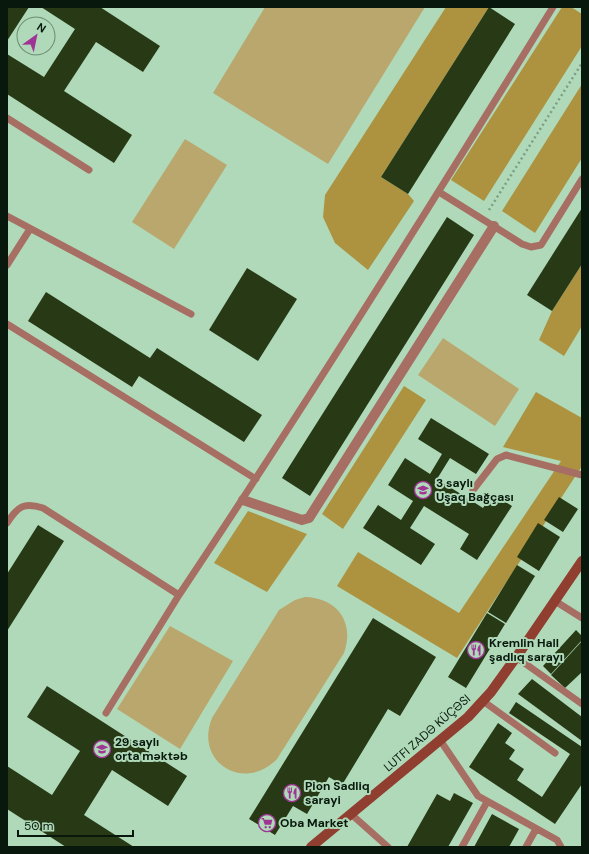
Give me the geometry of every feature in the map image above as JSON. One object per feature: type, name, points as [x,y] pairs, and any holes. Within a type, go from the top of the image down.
[{"type":"main road","name":"LUTFI ZADƏ KÜÇƏSI","points":[[310,847],[468,717],[483,701],[516,657],[582,561]]},
{"type":"street","points":[[243,500],[302,520],[309,518],[494,226]]},
{"type":"lane","points":[[106,713],[179,595],[243,500],[439,192],[553,7]]},
{"type":"lane","points":[[7,118],[89,170]]},
{"type":"lane","points":[[439,192],[522,244],[531,247],[542,245],[582,179]]},
{"type":"lane","points":[[7,216],[191,314]]},
{"type":"lane","points":[[7,265],[30,229]]},
{"type":"lane","points":[[7,324],[256,479]]},
{"type":"lane","points":[[473,490],[497,459],[506,454],[582,475]]},
{"type":"lane","points":[[7,523],[16,510],[31,504],[44,508],[179,595]]},
{"type":"lane","points":[[555,601],[582,618]]},
{"type":"lane","points":[[516,657],[582,704]]},
{"type":"lane","points":[[483,701],[555,753]]},
{"type":"lane","points":[[440,740],[478,796],[557,840],[562,847]]},
{"type":"lane","points":[[462,847],[487,802]]},
{"type":"lane","points":[[351,814],[388,847]]},
{"type":"lane","points":[[526,847],[536,829]]},
{"type":"path","points":[[483,219],[582,63]]},
{"type":"shaded area","points":[[265,7],[425,7],[328,164],[213,93]]},
{"type":"shaded area","points":[[446,7],[489,7],[381,177],[408,194],[414,201],[368,270],[335,243],[323,217],[325,195]]},
{"type":"shaded area","points":[[562,7],[571,7],[582,14],[582,46],[484,201],[451,180]]},
{"type":"shaded area","points":[[582,84],[582,158],[535,233],[502,211]]},
{"type":"shaded area","points":[[185,139],[227,165],[174,249],[132,222]]},
{"type":"shaded area","points":[[582,264],[582,326],[564,356],[539,340],[552,311]]},
{"type":"shaded area","points":[[443,338],[519,389],[495,426],[418,375]]},
{"type":"shaded area","points":[[404,386],[426,400],[343,529],[322,514]]},
{"type":"shaded area","points":[[536,392],[582,418],[582,466],[457,658],[337,586],[358,552],[459,613],[561,461],[503,447]]},
{"type":"shaded area","points":[[248,511],[307,534],[267,592],[214,563]]},
{"type":"shaded area","points":[[305,597],[316,598],[326,602],[341,614],[347,631],[347,642],[344,653],[277,759],[264,769],[250,773],[237,773],[225,768],[216,759],[210,748],[208,734],[212,718],[279,610],[295,600]]},
{"type":"shaded area","points":[[170,626],[233,661],[180,749],[117,709]]},
{"type":"building","points":[[7,7],[29,7],[23,16],[16,16],[16,27],[7,41]]},
{"type":"building","points":[[41,7],[100,7],[160,46],[143,72],[96,42],[64,91],[132,135],[114,163],[7,94],[7,54],[44,77],[75,29]]},
{"type":"building","points":[[489,7],[515,24],[408,194],[381,177]]},
{"type":"building","points":[[582,208],[582,264],[552,311],[527,295]]},
{"type":"building","points":[[447,217],[474,235],[310,496],[282,478]]},
{"type":"building","points":[[247,268],[297,299],[258,361],[209,330]]},
{"type":"building","points":[[46,292],[150,358],[157,348],[262,415],[244,442],[139,376],[132,387],[28,321]]},
{"type":"building","points":[[431,418],[489,454],[476,474],[450,458],[437,479],[483,508],[492,494],[512,506],[477,560],[460,549],[469,534],[424,506],[410,528],[435,544],[421,565],[363,528],[378,505],[401,520],[413,501],[388,485],[405,458],[430,474],[442,454],[418,439]]},
{"type":"building","points":[[559,497],[578,509],[563,532],[544,520]]},
{"type":"building","points":[[538,523],[560,537],[539,571],[517,557]]},
{"type":"building","points":[[38,525],[64,541],[7,631],[7,574]]},
{"type":"building","points":[[517,565],[535,576],[506,623],[488,612]]},
{"type":"building","name":"Kremlin Hall şadlıq sarayı","points":[[487,613],[505,624],[466,688],[448,677]]},
{"type":"building","points":[[373,618],[436,657],[400,716],[388,709],[342,785],[329,777],[307,814],[293,806],[275,835],[249,819]]},
{"type":"building","points":[[576,630],[582,636],[582,640],[551,674],[543,666]]},
{"type":"building","points":[[582,641],[582,672],[565,688],[551,675]]},
{"type":"building","points":[[532,679],[582,717],[582,741],[518,694]]},
{"type":"building","points":[[47,686],[187,776],[168,806],[112,770],[84,815],[134,847],[66,847],[7,809],[7,766],[52,795],[80,751],[27,717]]},
{"type":"building","points":[[516,702],[582,747],[582,784],[555,824],[469,767],[498,723],[512,733],[505,743],[515,750],[509,759],[524,769],[517,780],[542,797],[570,754],[509,713]]},
{"type":"building","points":[[454,793],[473,803],[448,847],[407,847],[437,794],[450,801]]},
{"type":"building","points":[[492,814],[519,829],[509,847],[474,847]]},
{"type":"place","name":"3 saylı Uşaq Bağçası","points":[[423,490]]},
{"type":"place","name":"Kremlin Hall şadlıq sarayı","points":[[476,650]]},
{"type":"place","name":"29 saylı orta məktəb","points":[[102,749]]},
{"type":"place","name":"Pion Sadliq sarayi","points":[[292,793]]},
{"type":"place","name":"Oba Market","points":[[267,823]]}]
